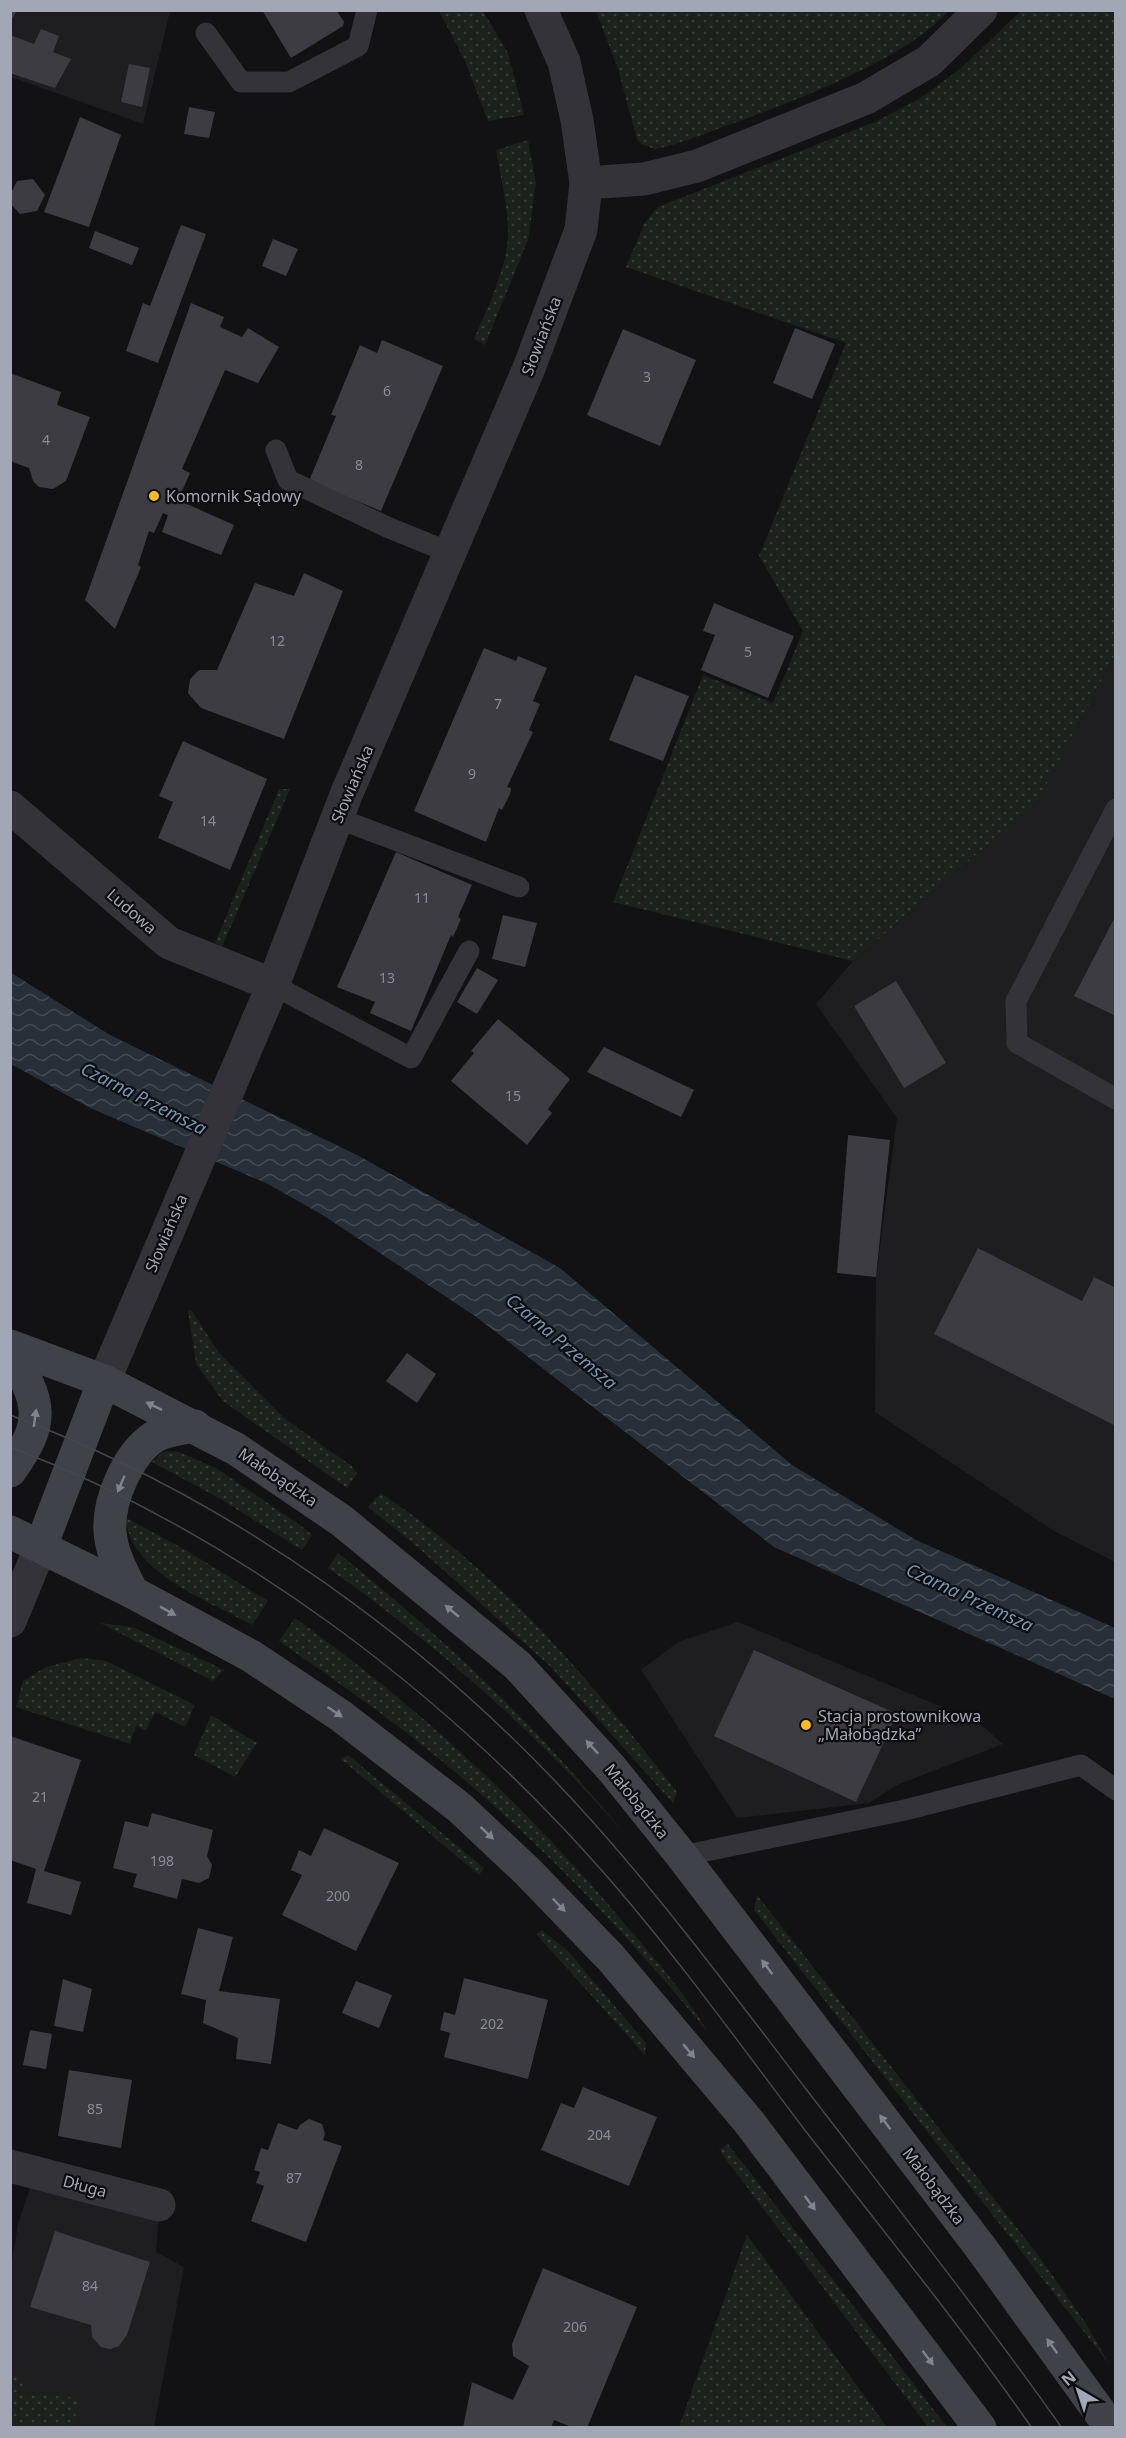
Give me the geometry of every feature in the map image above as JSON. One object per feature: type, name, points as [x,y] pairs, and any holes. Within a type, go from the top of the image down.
[{"type":"street","name":"Słowiańska","points":[[104,1381],[164,1236],[273,986],[337,818],[529,369],[581,230],[586,183],[577,120],[564,62],[541,10]]},
{"type":"street","points":[[586,183],[644,179],[698,166],[866,98],[929,61],[981,10]]},
{"type":"street","name":"Ludowa","points":[[10,807],[169,943],[273,986]]},
{"type":"street","name":"Małobądzka","points":[[10,1346],[104,1381],[236,1449],[342,1521],[517,1665],[612,1769],[682,1856],[974,2238],[1111,2427]]},
{"type":"street","points":[[10,1351],[28,1382],[36,1405],[30,1438],[10,1471]]},
{"type":"street","points":[[10,1621],[104,1381]]},
{"type":"street","points":[[132,1592],[120,1568],[110,1531],[111,1510],[116,1495],[128,1468],[154,1437],[175,1429],[195,1426]]},
{"type":"street","points":[[10,1532],[132,1592],[251,1656],[341,1716],[460,1808],[528,1872],[611,1958],[749,2122],[980,2427]]},
{"type":"street","name":"Długa","points":[[10,2166],[159,2205]]},
{"type":"lane","points":[[206,33],[241,82],[289,82],[358,46],[367,10]]},
{"type":"lane","points":[[276,450],[288,480],[387,527],[451,553]]},
{"type":"lane","points":[[1116,809],[1017,1001],[1017,1043],[1116,1099]]},
{"type":"lane","points":[[337,818],[519,887]]},
{"type":"lane","points":[[273,986],[411,1058],[470,951]]},
{"type":"lane","points":[[682,1856],[905,1810],[1081,1764],[1116,1790]]},
{"type":"shaded area","points":[[1022,10],[1115,11],[1115,654],[1038,801],[853,961],[613,902],[703,675],[773,703],[803,631],[759,556],[846,343],[626,267],[645,222],[658,207],[877,121],[919,99],[960,69]]},
{"type":"shaded area","points":[[11,11],[170,11],[143,124],[11,77]]},
{"type":"shaded area","points":[[439,11],[483,11],[508,53],[524,115],[488,121],[465,61]]},
{"type":"shaded area","points":[[596,11],[948,11],[929,29],[904,47],[842,80],[746,119],[655,149],[641,144],[637,139],[618,69]]},
{"type":"shaded area","points":[[528,140],[536,184],[528,240],[485,345],[474,339],[498,282],[505,259],[508,235],[505,198],[496,150]]},
{"type":"shaded area","points":[[1115,654],[1115,1562],[1054,1531],[875,1412],[876,1277],[897,1118],[816,1004],[853,961],[1038,801]]},
{"type":"shaded area","points":[[279,789],[290,789],[222,947],[215,943]]},
{"type":"shaded area","points":[[188,1310],[192,1311],[219,1353],[284,1418],[353,1467],[357,1474],[347,1488],[223,1401],[196,1364]]},
{"type":"shaded area","points":[[176,1451],[216,1468],[300,1525],[312,1535],[302,1550],[217,1497],[152,1462],[163,1452]]},
{"type":"shaded area","points":[[381,1493],[466,1558],[541,1630],[610,1708],[677,1792],[673,1803],[551,1667],[421,1550],[368,1507]]},
{"type":"shaded area","points":[[126,1518],[184,1549],[268,1601],[252,1625],[194,1595],[156,1570],[141,1555],[131,1537]]},
{"type":"shaded area","points":[[338,1553],[415,1617],[487,1684],[556,1755],[622,1831],[554,1758],[482,1690],[407,1627],[328,1568]]},
{"type":"shaded area","points":[[295,1618],[341,1652],[428,1723],[509,1798],[587,1880],[646,1949],[679,1989],[707,2031],[607,1917],[499,1810],[405,1731],[279,1641]]},
{"type":"shaded area","points":[[738,1622],[978,1722],[1003,1744],[897,1785],[869,1803],[737,1818],[641,1670],[678,1642]]},
{"type":"shaded area","points":[[100,1623],[133,1627],[224,1670],[213,1681]]},
{"type":"shaded area","points":[[82,1658],[106,1661],[195,1705],[185,1727],[155,1712],[146,1730],[136,1726],[130,1744],[16,1707],[23,1681],[46,1667]]},
{"type":"shaded area","points":[[211,1715],[257,1743],[235,1777],[194,1755]]},
{"type":"shaded area","points":[[348,1755],[484,1868],[479,1875],[341,1759]]},
{"type":"shaded area","points":[[757,1895],[1038,2255],[1085,2322],[1109,2364],[754,1910]]},
{"type":"shaded area","points":[[542,1930],[568,1951],[646,2043],[645,2055],[536,1934]]},
{"type":"shaded area","points":[[728,2144],[947,2427],[928,2427],[719,2150]]},
{"type":"shaded area","points":[[30,2188],[159,2216],[156,2252],[184,2267],[154,2427],[11,2428],[11,2267],[18,2224]]},
{"type":"shaded area","points":[[747,2235],[887,2427],[679,2427]]},
{"type":"shaded area","points":[[11,2376],[24,2378],[23,2393],[78,2398],[74,2427],[11,2427]]},
{"type":"water","name":"Czarna Przemsza","points":[[10,972],[110,1035],[357,1155],[560,1268],[792,1465],[916,1540],[1115,1628],[1115,1699],[774,1547],[475,1316],[321,1214],[266,1183],[90,1108],[11,1064]]},
{"type":"building","points":[[10,10],[17,10],[10,22]]},
{"type":"building","points":[[262,10],[336,10],[344,22],[343,26],[291,58]]},
{"type":"building","points":[[41,29],[59,36],[53,52],[71,59],[55,88],[10,73],[10,35],[34,44]]},
{"type":"building","points":[[129,64],[150,68],[142,107],[121,102]]},
{"type":"building","points":[[189,107],[215,112],[209,138],[184,134]]},
{"type":"building","points":[[80,117],[121,135],[89,227],[44,212]]},
{"type":"building","points":[[33,179],[45,195],[37,211],[20,214],[10,203],[10,195],[17,181]]},
{"type":"building","points":[[181,225],[206,234],[158,363],[126,351],[143,303],[150,306]]},
{"type":"building","points":[[95,231],[139,248],[132,265],[89,248]]},
{"type":"building","points":[[273,239],[298,249],[286,276],[262,266]]},
{"type":"building","points":[[191,303],[224,317],[220,327],[242,337],[248,328],[279,347],[258,383],[225,370],[182,469],[190,473],[178,500],[234,525],[221,555],[162,532],[168,515],[163,513],[154,533],[149,531],[138,565],[141,567],[115,629],[85,600]]},
{"type":"building","points":[[795,328],[835,344],[812,399],[773,383]]},
{"type":"building","points":[[623,329],[696,360],[660,446],[587,415]]},
{"type":"building","points":[[382,340],[443,366],[381,511],[309,481],[336,416],[331,415],[360,345],[377,353]]},
{"type":"building","points":[[10,373],[61,392],[57,405],[90,417],[66,481],[53,489],[39,487],[33,481],[29,468],[10,461]]},
{"type":"building","points":[[304,573],[343,591],[284,739],[201,708],[188,693],[190,679],[199,670],[217,670],[255,583],[294,596]]},
{"type":"building","points":[[714,603],[794,636],[768,698],[701,670],[715,635],[703,631]]},
{"type":"building","points":[[484,648],[516,661],[518,656],[547,668],[533,701],[540,704],[529,730],[533,732],[507,787],[511,788],[510,794],[502,810],[499,808],[486,842],[414,811]]},
{"type":"building","points":[[635,675],[689,696],[663,761],[609,740]]},
{"type":"building","points":[[183,741],[267,779],[230,870],[158,838],[173,802],[159,796]]},
{"type":"building","points":[[396,852],[472,885],[458,917],[461,919],[453,937],[451,935],[411,1031],[370,1013],[375,1002],[337,987]]},
{"type":"building","points":[[503,915],[537,923],[525,967],[492,959]]},
{"type":"building","points":[[1116,915],[1116,1016],[1074,996]]},
{"type":"building","points":[[477,968],[498,980],[477,1014],[457,1002]]},
{"type":"building","points":[[896,981],[946,1063],[904,1088],[854,1006]]},
{"type":"building","points":[[498,1019],[570,1079],[548,1109],[552,1113],[527,1145],[451,1081],[474,1053],[471,1051]]},
{"type":"building","points":[[604,1047],[694,1090],[681,1117],[587,1072]]},
{"type":"building","points":[[848,1135],[890,1140],[876,1277],[837,1273]]},
{"type":"building","points":[[978,1248],[1082,1301],[1094,1277],[1116,1288],[1116,1426],[934,1334]]},
{"type":"building","points":[[407,1353],[436,1374],[417,1403],[386,1381]]},
{"type":"building","name":"Stacja prostownikowa „Małobądzka”","points":[[754,1650],[897,1714],[856,1802],[714,1736]]},
{"type":"building","points":[[10,1736],[81,1760],[44,1871],[81,1882],[71,1915],[27,1903],[36,1869],[10,1860]]},
{"type":"building","points":[[152,1813],[213,1830],[207,1856],[212,1865],[209,1878],[199,1883],[182,1879],[177,1899],[133,1887],[137,1874],[113,1868],[125,1821],[148,1827]]},
{"type":"building","points":[[324,1828],[399,1863],[356,1951],[282,1915],[302,1875],[291,1870],[299,1850],[311,1856]]},
{"type":"building","points":[[198,1928],[233,1937],[219,1991],[280,1999],[271,2064],[236,2059],[238,2038],[203,2023],[206,2000],[181,1994]]},
{"type":"building","points":[[464,1978],[548,2000],[528,2079],[444,2057],[450,2033],[440,2030],[444,2012],[455,2015]]},
{"type":"building","points":[[63,1979],[92,1989],[83,2032],[54,2026]]},
{"type":"building","points":[[356,1981],[392,1995],[379,2028],[342,2013]]},
{"type":"building","points":[[30,2030],[52,2034],[46,2069],[23,2065]]},
{"type":"building","points":[[69,2070],[132,2080],[121,2148],[58,2136]]},
{"type":"building","points":[[583,2087],[657,2117],[629,2186],[541,2150],[561,2103],[574,2108]]},
{"type":"building","points":[[309,2119],[322,2124],[325,2134],[323,2140],[342,2146],[306,2242],[251,2221],[264,2186],[256,2183],[260,2172],[254,2170],[261,2148],[268,2150],[278,2123],[297,2130]]},
{"type":"building","points":[[55,2231],[150,2262],[127,2335],[119,2346],[110,2349],[101,2347],[92,2337],[91,2325],[30,2307]]},
{"type":"building","points":[[543,2268],[637,2307],[587,2428],[574,2428],[554,2420],[551,2428],[463,2428],[472,2382],[513,2400],[529,2366],[513,2356],[512,2344]]},
{"type":"tram line","points":[[10,1415],[92,1449],[173,1489],[250,1534],[325,1583],[397,1637],[466,1695],[531,1756],[620,1853],[701,1953],[968,2299],[1062,2428]]},
{"type":"tram line","points":[[10,1447],[94,1483],[176,1525],[255,1572],[332,1625],[406,1682],[476,1743],[542,1807],[604,1873],[656,1935],[949,2314],[1032,2428]]},
{"type":"place","name":"Komornik Sądowy","points":[[154,496]]},
{"type":"place","name":"Stacja prostownikowa „Małobądzka”","points":[[806,1725]]}]
